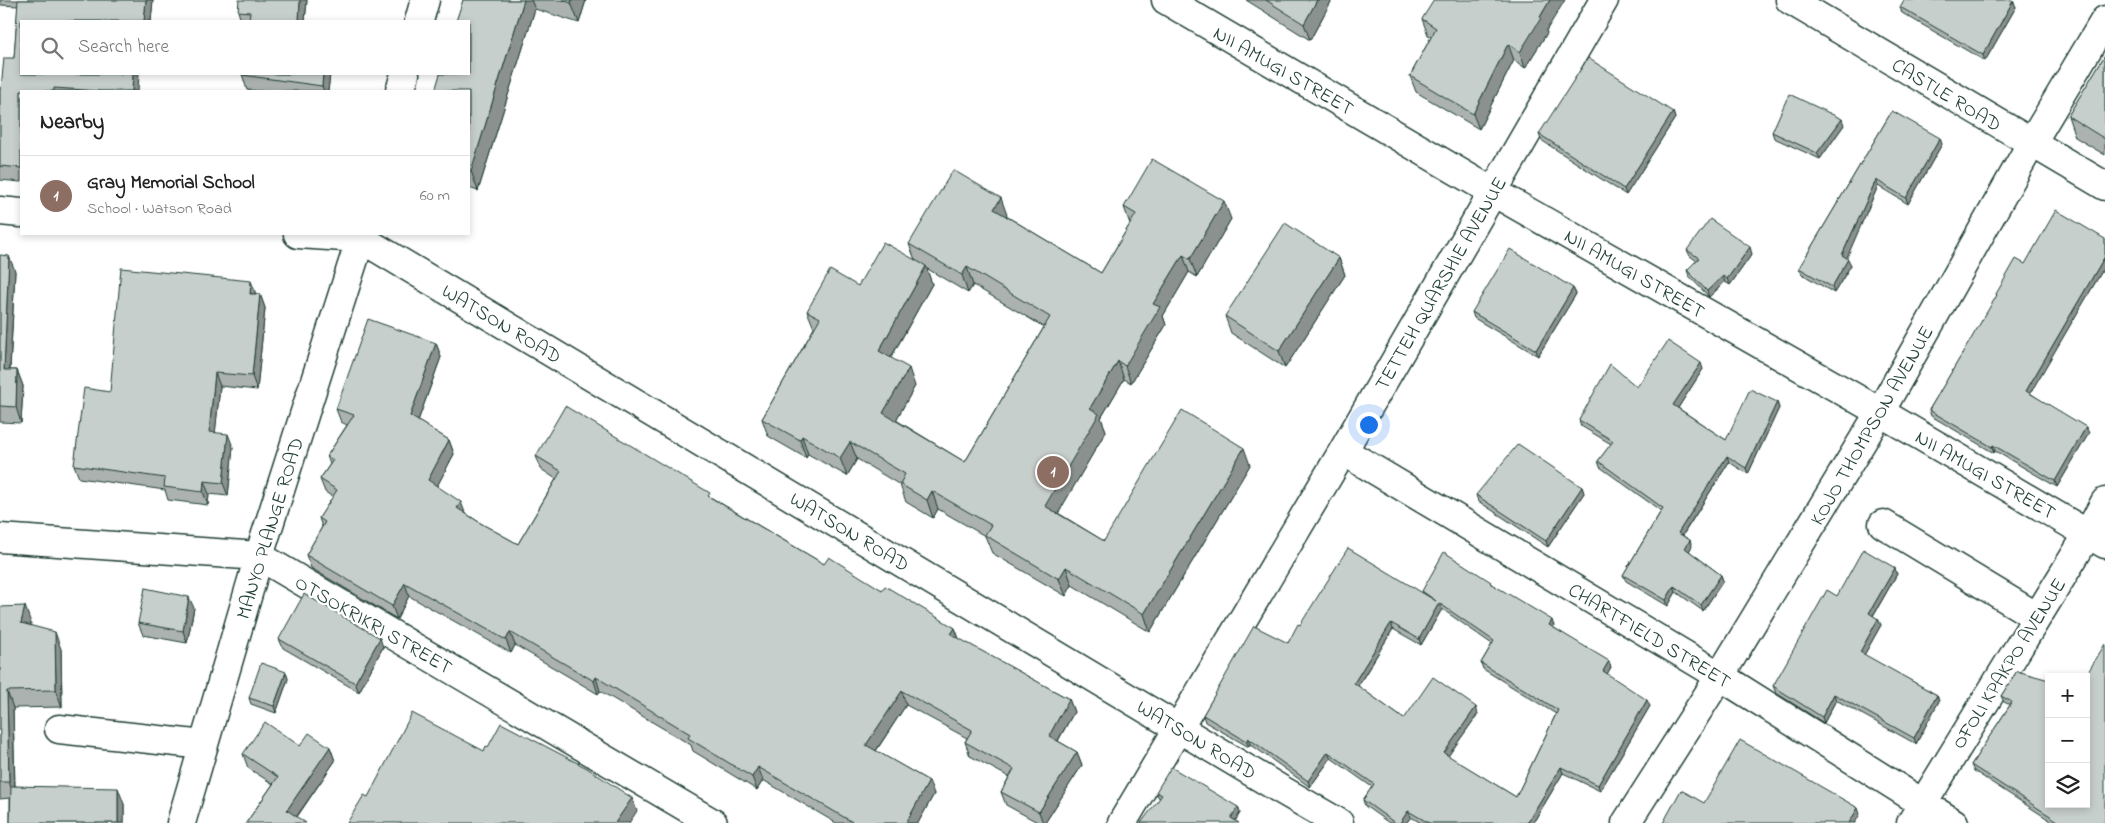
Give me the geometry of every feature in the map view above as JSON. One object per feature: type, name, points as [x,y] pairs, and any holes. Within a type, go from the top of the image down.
[{"type":"street","points":[[419,20],[425,0]]},
{"type":"street","name":"NII AMUGI STREET","points":[[1166,0],[1493,192],[1880,412],[2096,539]]},
{"type":"street","name":"TETTEH QUARSHIE AVENUE","points":[[1122,823],[1343,451],[1604,0]]},
{"type":"street","name":"CASTLE ROAD","points":[[1790,0],[2105,186]]},
{"type":"street","name":"KOJO THOMPSON AVENUE","points":[[1626,823],[1720,676],[1880,412],[2031,144],[2105,20]]},
{"type":"street","points":[[400,90],[405,75]]},
{"type":"street","points":[[0,211],[20,213]]},
{"type":"street","points":[[330,235],[361,236]]},
{"type":"street","name":"MANYO PLANGE ROAD","points":[[181,823],[259,556],[361,236]]},
{"type":"street","name":"WATSON ROAD","points":[[361,236],[1339,823]]},
{"type":"street","name":"CHARTFIELD STREET","points":[[1343,451],[1720,676],[1916,813],[1954,823]]},
{"type":"street","name":"OFOLI KPAKPO AVENUE","points":[[1916,813],[2037,616],[2096,539],[2105,502]]},
{"type":"street","points":[[1883,524],[2037,616]]},
{"type":"street","name":"OTSOKRIKRI STREET","points":[[0,538],[259,556],[713,823]]},
{"type":"street","points":[[59,729],[204,745]]},
{"type":"building","points":[[18,0],[146,0],[144,20],[20,20],[20,75],[133,75],[132,90],[54,88],[54,90],[20,90],[20,168],[0,166],[0,88],[4,58],[14,58]]},
{"type":"building","points":[[239,0],[300,0],[299,20],[249,20],[250,12],[238,11]]},
{"type":"building","points":[[463,0],[524,0],[471,171],[470,90],[435,90],[440,75],[470,75],[470,20],[456,20]]},
{"type":"building","points":[[1266,0],[1317,0],[1304,24]]},
{"type":"building","points":[[1434,0],[1550,0],[1520,52],[1508,44],[1473,114],[1410,76],[1436,28],[1422,19]]},
{"type":"building","points":[[1904,0],[2013,1],[1983,55],[1900,7]]},
{"type":"building","points":[[2105,55],[2105,139],[2068,116]]},
{"type":"building","points":[[1588,58],[1673,112],[1624,189],[1539,134]]},
{"type":"building","points":[[242,75],[323,75],[322,86]]},
{"type":"building","points":[[1789,94],[1842,119],[1817,153],[1772,132]]},
{"type":"building","points":[[1892,111],[1940,138],[1906,198],[1876,180],[1842,255],[1848,259],[1832,287],[1799,268]]},
{"type":"building","points":[[1152,159],[1224,201],[1190,259],[1183,255],[1153,304],[1160,307],[1125,366],[1118,361],[1090,408],[1099,414],[1045,506],[1104,541],[1182,410],[1244,448],[1144,614],[1066,567],[1059,579],[985,535],[991,525],[932,491],[927,500],[900,484],[905,474],[850,442],[840,458],[802,436],[800,440],[762,419],[820,318],[807,311],[830,270],[858,286],[883,242],[926,266],[879,351],[909,368],[883,413],[965,462],[1050,317],[967,267],[962,275],[909,244],[953,170],[1001,198],[994,209],[1101,273],[1136,214],[1124,207]]},
{"type":"building","points":[[2056,210],[2105,239],[2105,256],[2026,391],[2086,427],[2055,481],[1929,410],[1997,295],[2016,259],[2025,264]]},
{"type":"building","points":[[1710,219],[1750,247],[1727,279],[1723,276],[1707,291],[1687,270],[1699,258],[1687,250]]},
{"type":"building","points":[[1285,223],[1339,258],[1279,351],[1225,316]]},
{"type":"building","points":[[1510,249],[1573,288],[1536,350],[1472,312]]},
{"type":"building","points":[[0,255],[9,256],[4,370],[17,370],[16,407],[0,406]]},
{"type":"building","points":[[121,268],[251,281],[250,294],[260,294],[252,376],[215,373],[209,432],[228,434],[223,483],[204,481],[203,492],[164,487],[165,478],[74,465],[84,388],[110,392]]},
{"type":"building","points":[[368,319],[436,343],[410,416],[449,440],[428,480],[461,502],[457,508],[518,544],[561,471],[536,456],[565,406],[710,493],[708,496],[824,564],[829,557],[882,590],[885,586],[955,628],[951,634],[1069,699],[1049,736],[1077,752],[1039,812],[1001,792],[1014,769],[965,742],[972,730],[902,691],[866,745],[929,781],[906,823],[854,823],[758,767],[752,777],[688,738],[690,734],[596,677],[594,681],[510,632],[506,640],[405,583],[392,606],[306,555],[325,522],[319,518],[337,490],[320,479],[333,460],[327,456],[354,415],[336,409]]},
{"type":"building","points":[[1668,341],[1701,363],[1673,405],[1726,440],[1750,389],[1777,402],[1746,468],[1727,456],[1678,533],[1690,540],[1685,548],[1721,575],[1701,605],[1674,586],[1666,600],[1623,575],[1663,508],[1598,461],[1613,441],[1579,420],[1610,364],[1637,387]]},
{"type":"building","points":[[1518,444],[1582,487],[1546,541],[1476,495]]},
{"type":"building","points":[[1348,548],[1436,601],[1422,591],[1444,552],[1490,583],[1552,620],[1549,625],[1609,661],[1603,671],[1647,700],[1598,785],[1561,767],[1527,823],[1429,823],[1408,811],[1400,823],[1395,823],[1363,800],[1374,784],[1328,752],[1308,781],[1248,738],[1246,741],[1203,715],[1254,626],[1288,643],[1298,624],[1300,625]],"holes":[[[1439,603],[1494,641],[1481,663],[1558,710],[1516,797],[1444,753],[1476,707],[1433,677],[1404,719],[1354,683],[1391,623],[1419,639]]]},
{"type":"building","points":[[1863,549],[1895,568],[1869,613],[1878,619],[1860,652],[1937,695],[1914,738],[1834,694],[1822,717],[1773,686],[1827,590],[1837,596]]},
{"type":"building","points":[[145,588],[189,597],[183,631],[138,623]]},
{"type":"building","points":[[304,594],[380,638],[355,683],[279,639]]},
{"type":"building","points":[[25,606],[21,623],[55,632],[56,690],[7,691],[9,782],[0,782],[0,607]]},
{"type":"building","points":[[2105,644],[2105,823],[2061,823],[1971,765],[2012,702],[2001,696],[2017,671],[2045,679],[2045,808],[2090,808],[2090,673],[2087,673]]},
{"type":"building","points":[[261,663],[286,672],[274,706],[249,698]]},
{"type":"building","points":[[412,713],[484,751],[501,723],[587,768],[632,798],[615,823],[347,823],[364,795],[368,797]]},
{"type":"building","points":[[265,722],[300,746],[309,733],[330,747],[287,810],[306,823],[246,823],[278,777],[243,754]]},
{"type":"building","points":[[1740,740],[1858,808],[1849,823],[1663,823],[1681,790],[1704,803]]},
{"type":"building","points":[[1171,767],[1238,807],[1231,818],[1239,823],[1141,823],[1162,795],[1156,792]]},
{"type":"building","points":[[11,786],[118,788],[118,823],[10,823]]},
{"type":"place","name":"Gray Memorial School","points":[[1053,472]]}]
